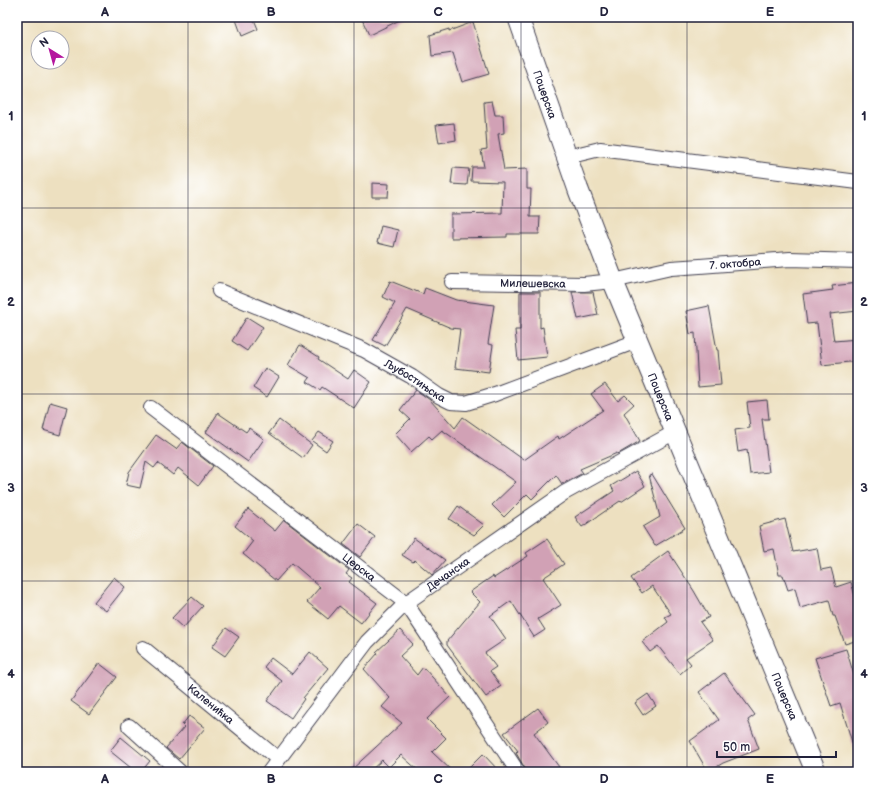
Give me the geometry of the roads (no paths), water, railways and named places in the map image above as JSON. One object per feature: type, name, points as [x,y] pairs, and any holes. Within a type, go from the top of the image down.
[{"type":"main road","name":"Поцерска","points":[[518,17],[578,189],[613,280],[816,772]]},
{"type":"street","points":[[567,157],[600,149],[858,182]]},
{"type":"street","name":"7. октобра","points":[[613,280],[670,268],[715,264],[790,259],[858,261]]},
{"type":"street","name":"Милешевска","points":[[452,282],[584,284],[613,280]]},
{"type":"street","name":"Љубостињска","points":[[219,291],[364,350],[412,377],[439,396],[451,402],[466,403],[481,399],[638,341]]},
{"type":"street","name":"Церска","points":[[151,408],[406,603],[518,772]]},
{"type":"street","name":"Дечанска","points":[[269,772],[367,642],[406,603],[564,493],[675,432]]},
{"type":"street","name":"Каленићка","points":[[143,648],[278,759]]},
{"type":"street","points":[[129,726],[180,772]]}]
